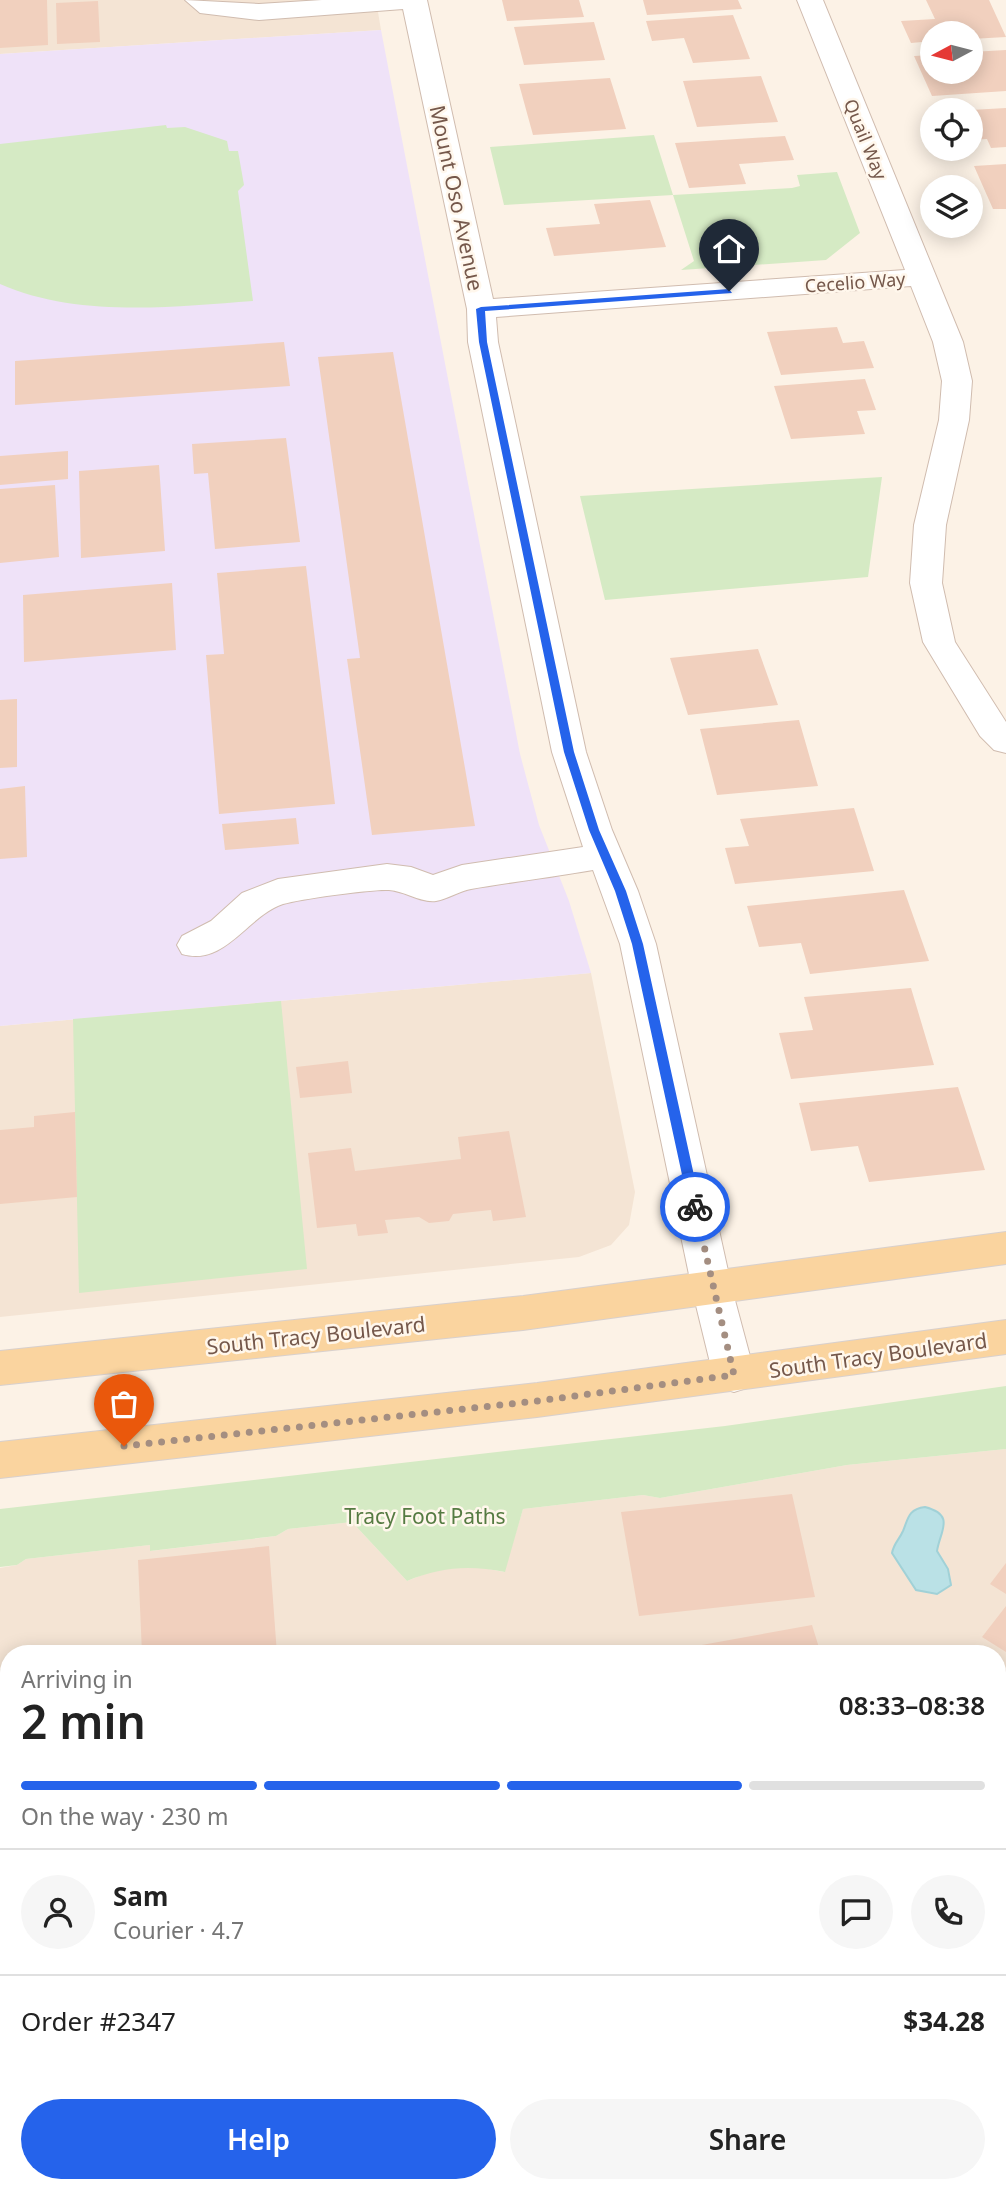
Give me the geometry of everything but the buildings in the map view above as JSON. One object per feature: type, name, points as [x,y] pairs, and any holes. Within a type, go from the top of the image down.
[{"type":"main road","name":"South Tracy Boulevard","points":[[0,1368],[523,1313],[712,1290],[1006,1248]]},
{"type":"main road","name":"South Tracy Boulevard","points":[[0,1460],[537,1401],[1006,1337]]},
{"type":"street","points":[[198,0],[209,8],[233,11],[291,11],[316,3],[414,0]]},
{"type":"street","name":"Mount Oso Avenue","points":[[414,0],[481,309],[483,342],[569,752],[585,805],[638,944],[712,1290],[734,1375]]},
{"type":"street","name":"Quail Way","points":[[810,0],[922,277]]},
{"type":"street","name":"Cecelio Way","points":[[481,309],[922,277],[948,342],[957,381],[954,420],[930,525],[926,583],[939,642],[999,735]]},
{"type":"street","points":[[195,945],[224,930],[255,901],[278,892],[387,877],[411,880],[433,889],[462,878],[605,856]]},
{"type":"shaded area","points":[[0,0],[376,0],[381,30],[0,54]]},
{"type":"shaded area","points":[[381,30],[520,754],[539,825],[569,901],[591,973],[0,1026],[0,54]]},
{"type":"shaded area","points":[[591,973],[635,1192],[629,1225],[611,1245],[579,1257],[0,1317],[0,1026]]},
{"type":"shaded area","points":[[1006,1449],[1006,1645],[0,1645],[0,1568],[17,1565],[26,1559],[150,1545],[151,1551],[276,1536],[288,1529],[352,1522],[407,1581],[432,1571],[455,1567],[478,1567],[504,1572],[523,1509],[643,1495],[660,1498],[847,1465]]},
{"type":"green space","points":[[166,125],[167,128],[185,127],[227,141],[229,151],[238,151],[244,185],[238,191],[253,301],[158,307],[93,306],[30,295],[0,284],[0,144]]},
{"type":"green space","points":[[654,135],[673,195],[504,205],[490,147]]},
{"type":"green space","points":[[837,172],[860,233],[826,260],[681,270],[694,261],[673,195],[792,188],[800,186],[797,175]]},
{"type":"green space","points":[[882,477],[868,577],[605,600],[580,496]]},
{"type":"green space","points":[[281,1001],[307,1269],[79,1293],[73,1019]]},
{"type":"green space","name":"Tracy Foot Paths","points":[[1006,1386],[1006,1449],[847,1465],[660,1498],[643,1495],[523,1509],[505,1572],[479,1568],[455,1569],[407,1581],[352,1522],[288,1529],[276,1536],[150,1551],[150,1545],[26,1559],[17,1565],[0,1567],[0,1509],[725,1426]]},
{"type":"water","points":[[925,1507],[940,1514],[944,1524],[937,1551],[948,1569],[951,1585],[937,1594],[916,1590],[892,1553],[909,1515]]},
{"type":"way so far","points":[[124,1446],[537,1401],[734,1375],[712,1290],[695,1207]]},
{"type":"route","points":[[695,1207],[638,944],[620,891],[594,830],[569,752],[483,342],[481,309],[729,291]]}]
